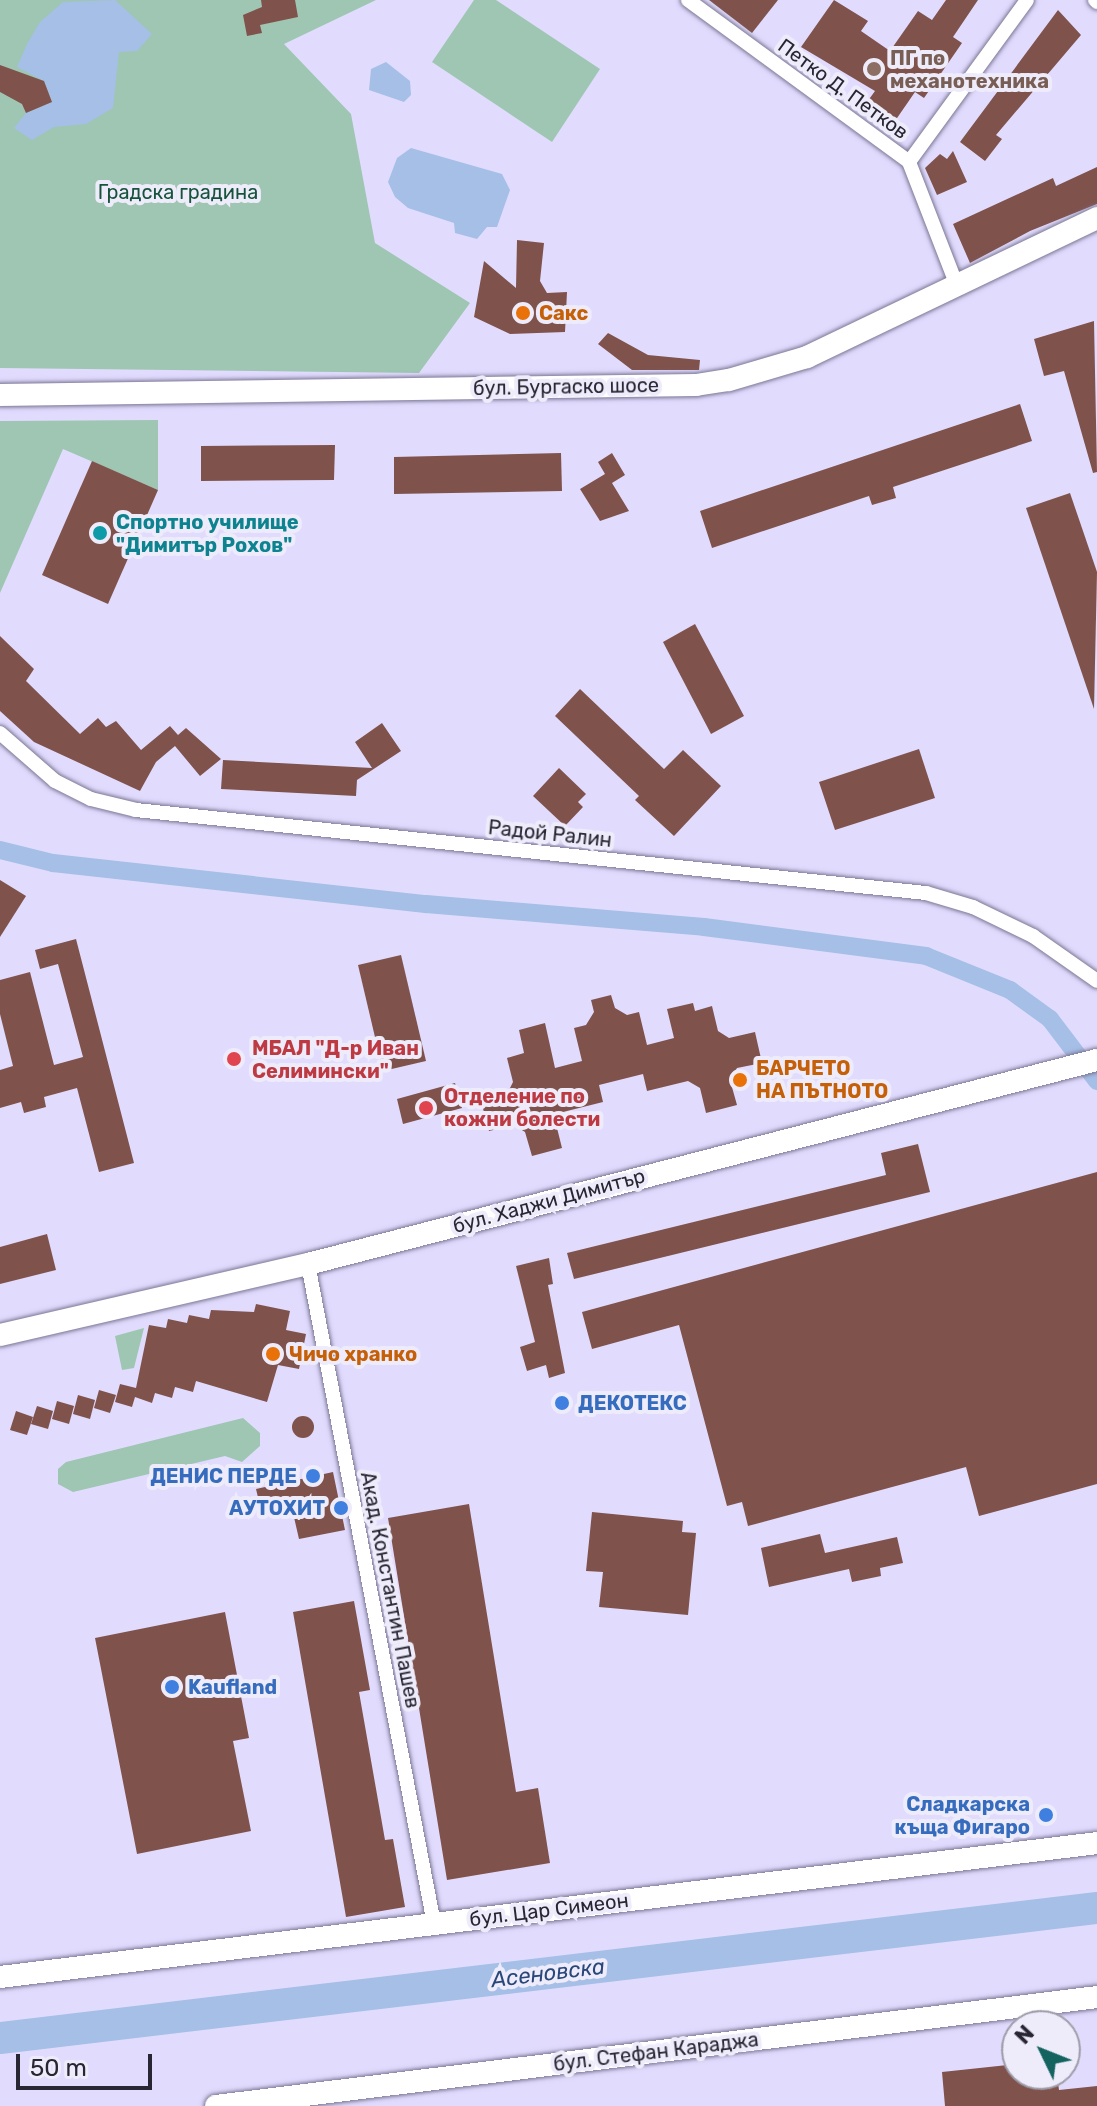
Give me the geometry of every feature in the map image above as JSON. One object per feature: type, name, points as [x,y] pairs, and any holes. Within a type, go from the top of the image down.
[{"type":"main road","name":"бул. Бургаско шосе","points":[[0,395],[696,385],[807,357],[1097,218]]},
{"type":"main road","name":"бул. Хаджи Димитър","points":[[0,1335],[308,1264],[1097,1060]]},
{"type":"main road","name":"бул. Цар Симеон","points":[[0,1977],[1097,1843]]},
{"type":"main road","name":"бул. Стефан Караджа","points":[[216,2106],[1097,1997]]},
{"type":"street","name":"Петко Д. Петков","points":[[688,0],[909,162],[956,283]]},
{"type":"street","points":[[909,162],[1027,0]]},
{"type":"street","name":"Радой Ралин","points":[[0,733],[55,781],[91,799],[136,810],[926,893],[973,907],[1033,936],[1097,981]]},
{"type":"street","name":"Акад. Константин Пашев","points":[[308,1264],[434,1924]]},
{"type":"green space","name":"Градска градина","points":[[0,0],[376,0],[284,44],[351,114],[375,243],[470,303],[419,373],[0,368]]},
{"type":"green space","points":[[474,0],[496,0],[600,69],[552,142],[432,62]]},
{"type":"green space","points":[[158,420],[158,490],[63,449],[0,593],[0,421]]},
{"type":"green space","points":[[144,1328],[134,1368],[122,1370],[115,1336]]},
{"type":"green space","points":[[243,1418],[260,1433],[260,1446],[242,1462],[225,1456],[73,1492],[58,1484],[58,1469],[66,1462]]},
{"type":"water","points":[[115,0],[152,34],[137,51],[119,52],[113,108],[86,124],[54,127],[32,140],[14,128],[26,113],[52,102],[44,81],[17,67],[40,22],[63,2]]},
{"type":"water","points":[[386,62],[410,81],[411,95],[404,102],[369,90],[371,69]]},
{"type":"water","points":[[411,148],[502,174],[510,190],[497,227],[487,227],[477,239],[455,233],[454,223],[408,208],[395,197],[388,182],[397,158]]},
{"type":"building","points":[[261,0],[295,0],[298,17],[260,25],[262,33],[247,36],[243,15],[262,7]]},
{"type":"building","points":[[709,0],[778,0],[752,33]]},
{"type":"building","points":[[834,0],[868,21],[861,31],[890,51],[918,11],[932,20],[946,0],[978,0],[953,37],[962,43],[924,98],[915,92],[895,121],[867,102],[875,91],[801,47]]},
{"type":"building","points":[[1058,10],[1081,35],[996,135],[1002,139],[985,161],[960,142]]},
{"type":"building","points":[[0,65],[44,81],[52,102],[26,113],[22,104],[0,92]]},
{"type":"building","points":[[953,151],[967,182],[937,195],[925,168],[940,154],[947,159]]},
{"type":"building","points":[[1097,167],[1097,204],[1030,231],[970,263],[953,224],[1053,178],[1056,186]]},
{"type":"building","points":[[517,240],[544,243],[540,281],[547,293],[567,292],[565,332],[510,334],[474,317],[484,261],[516,288]]},
{"type":"building","points":[[1094,321],[1097,472],[1093,473],[1064,371],[1044,376],[1034,339]]},
{"type":"building","points":[[608,333],[648,355],[700,360],[699,370],[632,370],[598,344]]},
{"type":"building","points":[[1020,404],[1032,441],[893,487],[896,498],[872,505],[869,496],[712,548],[700,511]]},
{"type":"building","points":[[335,445],[334,480],[201,481],[201,446]]},
{"type":"building","points":[[561,453],[562,491],[394,494],[394,457]]},
{"type":"building","points":[[612,453],[625,475],[612,483],[629,511],[600,521],[580,489],[605,474],[598,462]]},
{"type":"building","name":"Спортно училище \"Димитър Рохов\"","points":[[92,461],[158,490],[108,604],[42,575]]},
{"type":"building","points":[[1070,493],[1097,572],[1094,709],[1026,508]]},
{"type":"building","points":[[695,624],[744,716],[711,734],[663,642]]},
{"type":"building","points":[[0,636],[34,669],[26,681],[80,734],[98,718],[106,727],[116,721],[141,750],[170,726],[178,735],[186,728],[221,759],[200,776],[175,746],[156,762],[140,791],[34,742],[0,711]]},
{"type":"building","points":[[580,689],[664,769],[683,750],[721,786],[674,836],[635,800],[639,796],[555,716]]},
{"type":"building","points":[[382,723],[401,751],[357,780],[356,796],[221,789],[223,760],[372,768],[355,742]]},
{"type":"building","points":[[919,749],[935,798],[835,830],[819,782]]},
{"type":"building","points":[[559,768],[586,794],[578,802],[583,807],[565,826],[533,796]]},
{"type":"building","points":[[0,880],[26,896],[0,937]]},
{"type":"building","points":[[76,939],[134,1163],[99,1172],[77,1088],[44,1097],[46,1107],[24,1113],[21,1102],[0,1108],[0,1070],[13,1066],[0,1014],[0,980],[30,972],[54,1065],[83,1057],[58,964],[40,969],[35,950]]},
{"type":"building","points":[[401,955],[426,1061],[383,1071],[358,965]]},
{"type":"building","points":[[611,995],[615,1008],[627,1015],[639,1012],[647,1045],[674,1038],[667,1009],[693,1003],[695,1011],[712,1006],[718,1031],[729,1038],[755,1032],[762,1063],[737,1068],[730,1080],[737,1105],[706,1113],[700,1088],[688,1081],[647,1091],[643,1074],[599,1085],[603,1102],[563,1112],[556,1124],[562,1148],[532,1156],[525,1132],[514,1125],[489,1131],[481,1101],[507,1094],[513,1082],[507,1058],[524,1053],[519,1030],[545,1023],[555,1068],[582,1061],[574,1028],[586,1025],[594,1012],[591,1000]]},
{"type":"building","points":[[455,1083],[462,1108],[403,1124],[397,1099]]},
{"type":"building","points":[[918,1144],[930,1192],[574,1279],[567,1253],[886,1175],[881,1153]]},
{"type":"building","points":[[1097,1172],[1097,1484],[979,1516],[966,1467],[748,1526],[742,1502],[727,1506],[679,1325],[592,1349],[582,1312]]},
{"type":"building","points":[[47,1234],[56,1270],[0,1284],[0,1247]]},
{"type":"building","points":[[549,1258],[553,1284],[548,1285],[565,1373],[549,1378],[546,1365],[527,1371],[520,1347],[535,1342],[516,1266]]},
{"type":"building","points":[[256,1304],[290,1311],[286,1330],[306,1334],[299,1369],[278,1365],[267,1402],[196,1381],[193,1392],[175,1387],[172,1398],[155,1393],[152,1403],[135,1397],[132,1407],[115,1402],[120,1384],[136,1388],[149,1325],[166,1328],[168,1319],[187,1323],[189,1315],[209,1319],[211,1310],[254,1312]]},
{"type":"building","points":[[99,1390],[116,1395],[110,1413],[94,1408]]},
{"type":"building","points":[[78,1395],[95,1400],[90,1419],[73,1414]]},
{"type":"building","points":[[57,1401],[74,1406],[69,1424],[52,1419]]},
{"type":"building","points":[[37,1406],[53,1411],[48,1429],[31,1424]]},
{"type":"building","points":[[16,1411],[33,1417],[27,1435],[10,1430]]},
{"type":"building","points":[[303,1416],[311,1419],[314,1427],[311,1435],[303,1438],[295,1435],[292,1427],[295,1419]]},
{"type":"building","points":[[333,1472],[345,1530],[299,1539],[290,1500],[260,1506],[256,1489]]},
{"type":"building","points":[[469,1504],[516,1792],[538,1788],[550,1863],[447,1880],[388,1518]]},
{"type":"building","points":[[592,1512],[683,1521],[682,1532],[696,1533],[688,1615],[599,1607],[603,1572],[586,1571]]},
{"type":"building","points":[[820,1534],[825,1553],[897,1537],[903,1563],[880,1568],[881,1576],[852,1582],[849,1569],[769,1587],[761,1548]]},
{"type":"building","points":[[354,1601],[370,1690],[359,1692],[385,1840],[393,1839],[405,1907],[346,1917],[293,1612]]},
{"type":"building","name":"Kaufland","points":[[225,1612],[249,1738],[233,1741],[251,1831],[137,1854],[95,1638]]},
{"type":"building","points":[[1001,2066],[1001,2090],[1081,2090],[1097,2086],[1097,2106],[945,2106],[942,2072]]},
{"type":"waterway","points":[[0,850],[53,863],[426,904],[704,927],[926,956],[1010,990],[1050,1019],[1097,1081]]},
{"type":"waterway","name":"Асеновска","points":[[0,2038],[1097,1908]]},
{"type":"place","name":"ПГ по механотехника","points":[[874,69]]},
{"type":"place","name":"Сакс","points":[[523,313]]},
{"type":"place","name":"Спортно училище \"Димитър Рохов\"","points":[[100,533]]},
{"type":"place","name":"МБАЛ \"Д-р Иван Селимински\"","points":[[234,1059]]},
{"type":"place","name":"БАРЧЕТО НА ПЪТНОТО","points":[[740,1080]]},
{"type":"place","name":"Отделение по кожни болести","points":[[426,1108]]},
{"type":"place","name":"Чичо хранко","points":[[273,1354]]},
{"type":"place","name":"ДЕКОТЕКС","points":[[562,1403]]},
{"type":"place","name":"ДЕНИС ПЕРДЕ","points":[[313,1476]]},
{"type":"place","name":"АУТОХИТ","points":[[341,1508]]},
{"type":"place","name":"Kaufland","points":[[172,1687]]},
{"type":"place","name":"Сладкарска къща Фигаро","points":[[1046,1815]]}]
